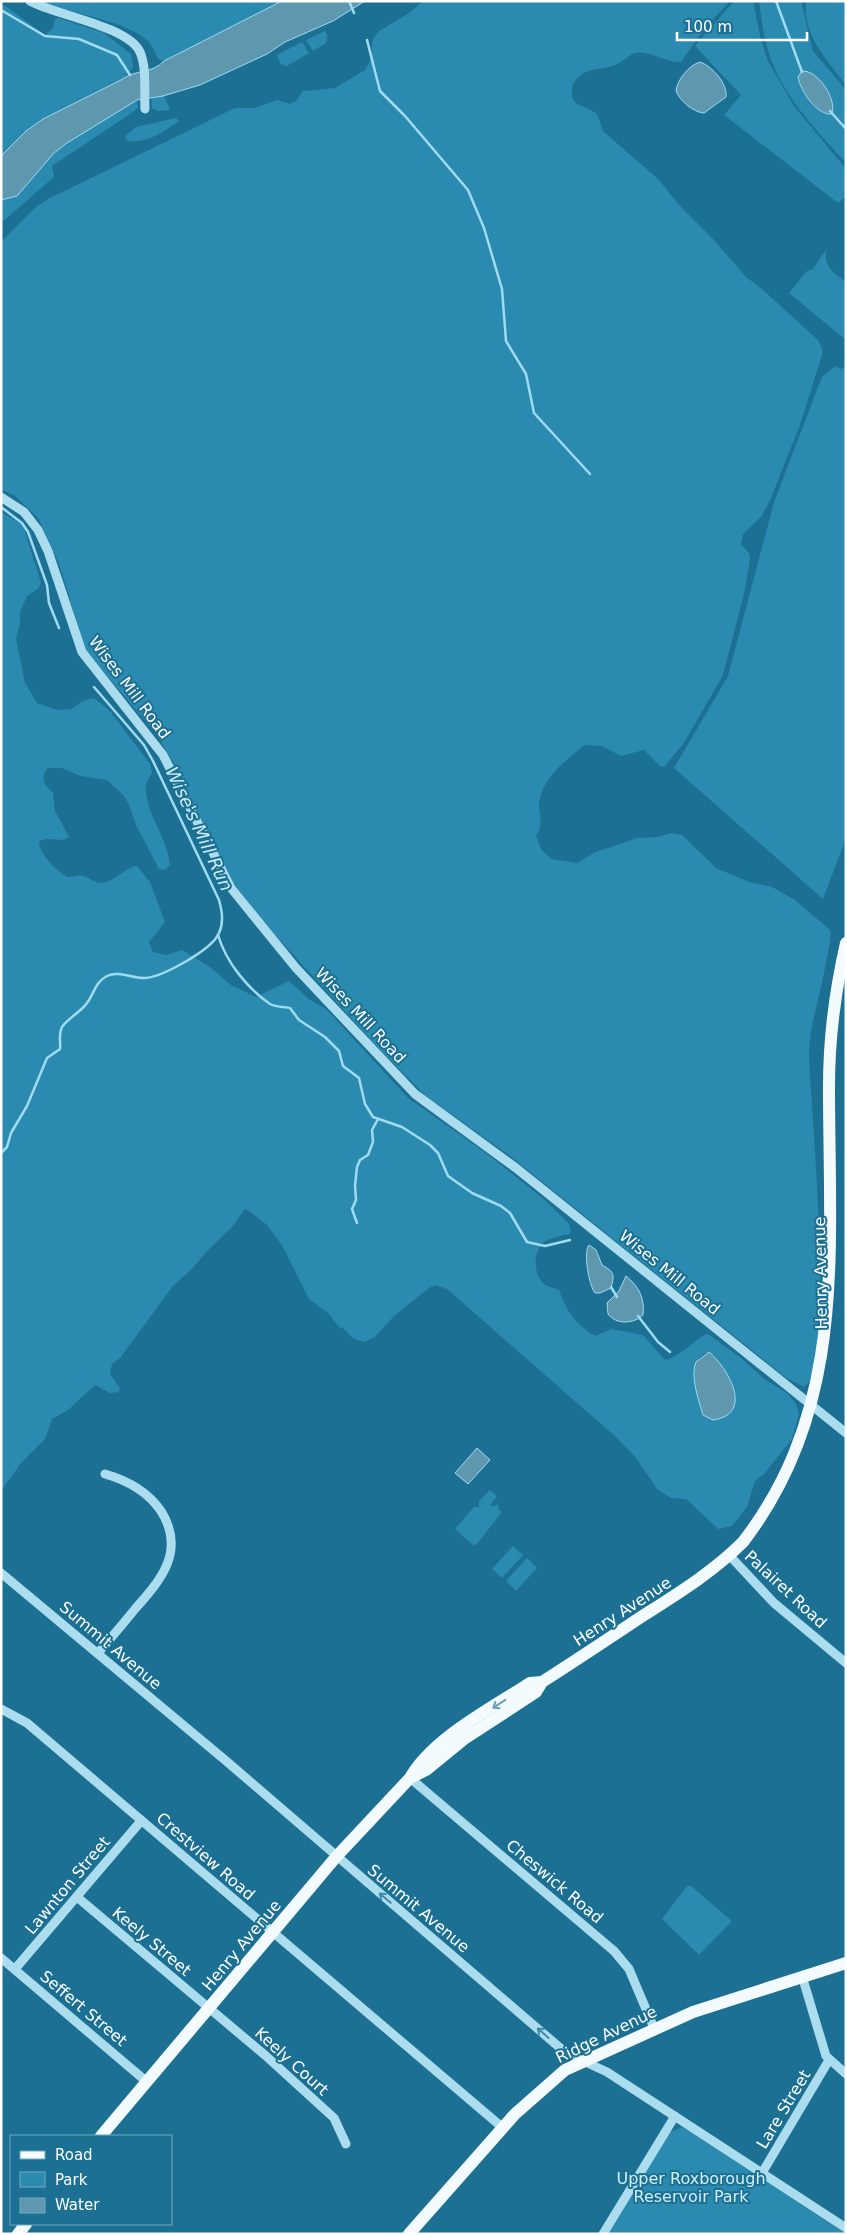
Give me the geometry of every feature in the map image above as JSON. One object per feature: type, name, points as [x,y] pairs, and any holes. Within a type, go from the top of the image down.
[{"type":"main road","name":"Henry Avenue","points":[[839,1316],[829,1067],[833,1012],[846,943]]},
{"type":"main road","name":"Henry Avenue","points":[[102,2135],[336,1857],[410,1778],[426,1770],[464,1739],[536,1692],[542,1682],[699,1579],[729,1555],[762,1522],[798,1467],[816,1429],[826,1401]]},
{"type":"main road","name":"Ridge Avenue","points":[[409,2234],[503,2128],[548,2082],[583,2060],[704,2008],[846,1963]]},
{"type":"street","points":[[30,1],[54,12],[109,29],[138,48],[142,61],[145,109]]},
{"type":"street","name":"Wises Mill Road","points":[[1,497],[24,512],[38,530],[48,551],[82,652],[162,755],[231,888],[296,968],[415,1094],[516,1168],[846,1433]]},
{"type":"street","points":[[98,1653],[160,1580],[169,1561],[171,1546],[166,1522],[154,1502],[130,1483],[105,1474]]},
{"type":"street","name":"Palairet Road","points":[[729,1555],[766,1595],[844,1658]]},
{"type":"street","name":"Summit Avenue","points":[[1,1573],[98,1653],[566,2053],[607,2072],[846,2228]]},
{"type":"street","name":"Crestview Road","points":[[1,1709],[27,1723],[503,2128]]},
{"type":"street","name":"Cheswick Road","points":[[410,1778],[614,1951],[629,1969],[654,2028]]},
{"type":"street","name":"Lawnton Street","points":[[15,1969],[141,1821]]},
{"type":"street","name":"Keely Street","points":[[77,1897],[208,2009]]},
{"type":"street","name":"Seffert Street","points":[[1,1958],[148,2082]]},
{"type":"street","points":[[802,1976],[829,2060],[846,2074]]},
{"type":"street","name":"Keely Court","points":[[208,2009],[334,2118],[346,2144]]},
{"type":"street","name":"Lare Street","points":[[762,2173],[829,2060]]},
{"type":"street","points":[[603,2234],[675,2116]]},
{"type":"green space","points":[[41,1],[282,1],[164,61],[158,59],[149,42],[127,28]]},
{"type":"green space","points":[[423,1],[730,1],[705,28],[681,62],[640,52],[636,53],[610,67],[588,71],[583,74],[573,84],[573,98],[578,104],[597,114],[603,131],[659,180],[679,205],[713,239],[746,277],[762,289],[818,340],[822,348],[822,355],[800,425],[771,498],[761,517],[743,534],[741,544],[749,553],[750,558],[745,590],[723,675],[684,743],[664,767],[660,766],[644,750],[621,756],[602,746],[585,745],[564,762],[547,782],[540,798],[541,821],[536,836],[541,849],[551,859],[577,863],[596,852],[637,838],[658,837],[672,833],[682,835],[716,868],[749,882],[772,887],[795,900],[830,930],[830,946],[809,1049],[821,1284],[819,1332],[814,1369],[804,1387],[785,1377],[510,1156],[426,1096],[382,1052],[267,926],[231,880],[174,764],[157,735],[86,651],[59,564],[38,518],[14,495],[1,490],[1,242],[36,207],[48,199],[235,108],[255,108],[277,100],[290,104],[296,101],[303,91],[335,88],[365,70],[370,61],[373,39],[379,31],[409,13]]},
{"type":"green space","points":[[734,1],[753,1],[761,40],[768,61],[794,106],[846,169],[846,196],[838,203],[724,115],[741,95],[695,46]]},
{"type":"green space","points":[[759,1],[801,1],[813,51],[846,90],[846,163],[799,109],[780,79],[767,47]],"holes":[[[799,84],[832,114],[821,112]]]},
{"type":"green space","points":[[806,1],[846,1],[846,86],[824,57],[812,37],[806,14]]},
{"type":"green space","points":[[1,3],[45,35],[53,28],[55,19],[58,18],[104,33],[131,54],[133,68],[121,80],[43,119],[26,131],[1,156]]},
{"type":"green space","points":[[325,31],[327,35],[326,43],[313,51],[306,40]]},
{"type":"green space","points":[[302,42],[309,53],[287,66],[281,64],[277,55]]},
{"type":"green space","points":[[164,95],[170,110],[158,111],[152,108],[151,97]]},
{"type":"green space","points":[[137,100],[138,108],[133,112],[52,166],[54,177],[1,223],[1,200],[10,197],[24,187],[63,145]]},
{"type":"green space","points":[[176,118],[179,121],[161,133],[149,138],[128,141],[125,136],[136,127]]},
{"type":"green space","points":[[827,248],[827,264],[833,272],[846,282],[846,340],[789,293],[807,271],[813,269]]},
{"type":"green space","points":[[835,366],[841,369],[846,366],[846,838],[823,899],[674,768],[728,676],[774,502],[822,377]]},
{"type":"green space","points":[[1,512],[23,525],[41,583],[38,589],[27,596],[20,612],[20,623],[16,639],[25,683],[37,703],[57,710],[71,709],[83,701],[94,698],[110,711],[150,764],[152,772],[146,784],[147,796],[149,806],[165,845],[170,865],[165,870],[159,869],[136,825],[124,796],[107,780],[80,776],[62,768],[48,768],[44,777],[46,785],[53,792],[55,811],[69,837],[64,840],[47,839],[39,841],[42,851],[49,861],[67,877],[83,876],[100,883],[137,866],[150,882],[165,922],[149,942],[153,952],[166,955],[182,950],[210,967],[231,985],[256,997],[289,981],[310,1000],[326,1009],[408,1098],[486,1153],[545,1200],[569,1224],[571,1232],[543,1243],[537,1252],[536,1269],[540,1280],[544,1284],[559,1290],[572,1316],[588,1332],[595,1336],[612,1329],[643,1335],[665,1360],[672,1358],[708,1334],[741,1358],[764,1379],[787,1393],[796,1404],[799,1414],[792,1439],[764,1474],[755,1481],[747,1507],[732,1526],[718,1529],[686,1499],[671,1498],[658,1490],[636,1458],[617,1438],[447,1289],[435,1285],[429,1288],[394,1316],[375,1337],[364,1342],[354,1339],[344,1329],[339,1327],[328,1313],[309,1299],[282,1245],[266,1224],[246,1209],[233,1226],[173,1286],[120,1358],[112,1364],[110,1374],[120,1388],[119,1392],[110,1393],[95,1385],[68,1410],[52,1419],[45,1439],[21,1463],[1,1491]],"holes":[[[705,1353],[712,1355],[726,1373],[703,1415],[696,1390],[694,1370],[697,1361]]]},
{"type":"green space","points":[[490,1490],[497,1496],[490,1505],[498,1504],[499,1510],[502,1512],[477,1544],[473,1545],[455,1529],[474,1507],[479,1507],[479,1501]]},
{"type":"green space","points":[[513,1546],[523,1555],[502,1578],[492,1569]]},
{"type":"green space","points":[[527,1558],[537,1568],[516,1591],[506,1581]]},
{"type":"green space","points":[[687,1886],[691,1886],[732,1921],[699,1955],[662,1919]]},
{"type":"green space","name":"Upper Roxborough Reservoir Park","points":[[682,2127],[846,2234],[608,2234],[670,2132]]},
{"type":"water","points":[[282,1],[365,1],[333,21],[285,42],[267,54],[200,85],[163,96],[137,100],[67,143],[54,153],[17,196],[1,200],[1,156],[26,131],[43,119],[132,74],[154,68],[164,61]]},
{"type":"water","points":[[700,62],[709,67],[718,76],[726,92],[726,97],[704,113],[696,111],[687,105],[676,91],[684,74],[692,66]]},
{"type":"water","points":[[802,71],[814,75],[825,86],[832,101],[832,114],[826,114],[815,107],[810,101],[799,82],[798,77]]},
{"type":"water","points":[[589,1245],[596,1250],[602,1265],[611,1271],[613,1276],[611,1288],[600,1293],[595,1293],[589,1277],[587,1249]]},
{"type":"water","points":[[626,1276],[640,1293],[643,1315],[630,1322],[620,1322],[611,1318],[608,1314],[607,1303],[619,1291]]},
{"type":"water","points":[[709,1352],[730,1379],[735,1400],[733,1409],[726,1416],[713,1420],[703,1415],[694,1375],[696,1362]]},
{"type":"water","points":[[477,1448],[490,1460],[468,1484],[455,1473]]},
{"type":"waterway","points":[[349,1],[354,13]]},
{"type":"waterway","points":[[776,1],[802,72]]},
{"type":"waterway","points":[[1,10],[45,36],[79,39],[117,55],[130,75]]},
{"type":"waterway","points":[[367,40],[380,91],[405,116],[468,190],[484,228],[502,289],[506,341],[526,374],[534,413],[590,474]]},
{"type":"waterway","points":[[830,111],[846,129]]},
{"type":"waterway","name":"Wise's Mill Run","points":[[1,507],[22,523],[28,532],[47,585],[49,603],[59,628]]},
{"type":"waterway","name":"Wise's Mill Run","points":[[1,1153],[7,1147],[11,1133],[27,1106],[47,1058],[60,1049],[62,1027],[89,1000],[100,981],[112,974],[145,978],[174,968],[186,962],[215,940],[222,925],[222,912],[219,900],[153,761],[144,745],[94,687]]},
{"type":"waterway","points":[[218,935],[226,955],[238,974],[261,998],[272,1005],[290,1008],[299,1020],[325,1037],[339,1051],[343,1066],[359,1078],[365,1104],[373,1117],[402,1127],[430,1145],[438,1153],[448,1176],[472,1193],[501,1206],[510,1213],[527,1242],[545,1246],[570,1240]]},
{"type":"waterway","points":[[357,1223],[352,1209],[356,1200],[357,1167],[360,1160],[368,1155],[373,1142],[372,1130],[378,1119]]},
{"type":"waterway","points":[[611,1287],[617,1297]]},
{"type":"waterway","points":[[638,1316],[658,1342],[670,1352]]}]
